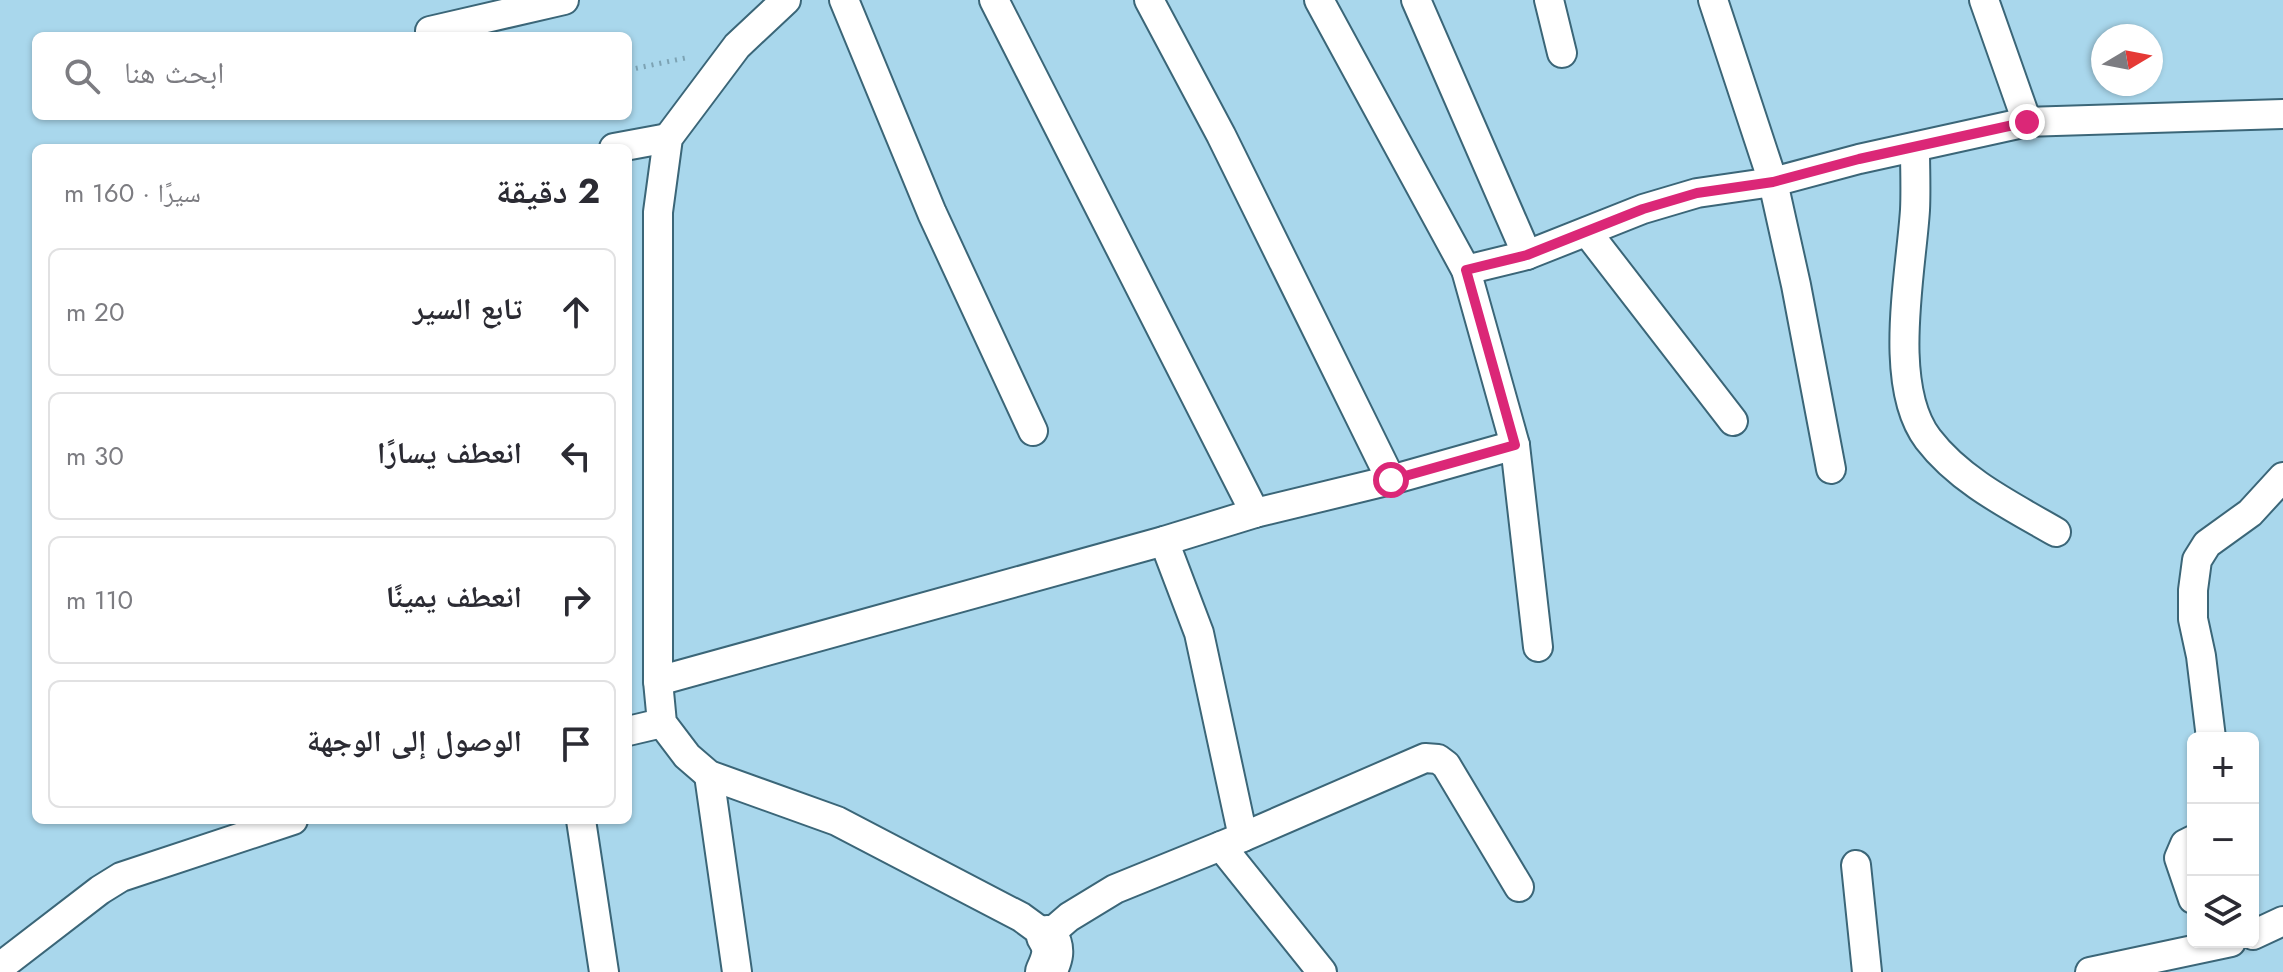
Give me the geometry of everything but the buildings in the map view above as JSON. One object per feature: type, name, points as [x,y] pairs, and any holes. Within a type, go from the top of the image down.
[{"type":"street","points":[[430,31],[564,0]]},
{"type":"street","points":[[786,0],[737,46],[668,138],[658,212],[658,681],[662,723],[687,756],[709,775],[837,821],[1021,917],[1054,959]]},
{"type":"street","points":[[844,0],[932,213],[1033,431]]},
{"type":"street","points":[[994,0],[1255,513]]},
{"type":"street","points":[[1149,0],[1228,148],[1391,480]]},
{"type":"street","points":[[1319,0],[1466,270],[1515,445],[1538,647]]},
{"type":"street","points":[[1416,0],[1527,255]]},
{"type":"street","points":[[1549,0],[1562,53]]},
{"type":"street","points":[[1713,0],[1773,182],[1831,469]]},
{"type":"street","points":[[1984,0],[2027,122]]},
{"type":"street","points":[[1466,270],[1527,255],[1643,209],[1697,193],[1773,182],[1859,159],[2027,122],[2283,114]]},
{"type":"street","points":[[632,145],[668,138]]},
{"type":"street","points":[[1915,148],[1915,208],[1905,361],[1908,390],[1918,423],[1927,438],[1987,492],[2056,532]]},
{"type":"street","points":[[1587,232],[1733,421]]},
{"type":"street","points":[[658,681],[1255,513],[1391,480],[1515,445]]},
{"type":"street","points":[[2210,732],[2193,619],[2197,560],[2207,544],[2250,513],[2283,477]]},
{"type":"street","points":[[1164,541],[1199,633],[1232,842],[1322,972]]},
{"type":"street","points":[[632,730],[662,723]]},
{"type":"street","points":[[1054,959],[1069,917],[1115,889],[1425,758],[1438,759],[1446,765],[1519,887]]},
{"type":"street","points":[[709,775],[737,972]]},
{"type":"street","points":[[0,967],[121,877],[281,824]]},
{"type":"street","points":[[582,824],[604,972]]},
{"type":"street","points":[[2187,843],[2179,858],[2187,881]]},
{"type":"street","points":[[1856,865],[1867,972]]},
{"type":"street","points":[[2259,932],[2283,921]]},
{"type":"street","points":[[2090,972],[2219,951]]},
{"type":"path","points":[[632,69],[737,46]]},
{"type":"route","points":[[1391,480],[1515,445],[1466,270],[1527,255],[1643,209],[1697,193],[1773,182],[1859,159],[2027,122]]}]
